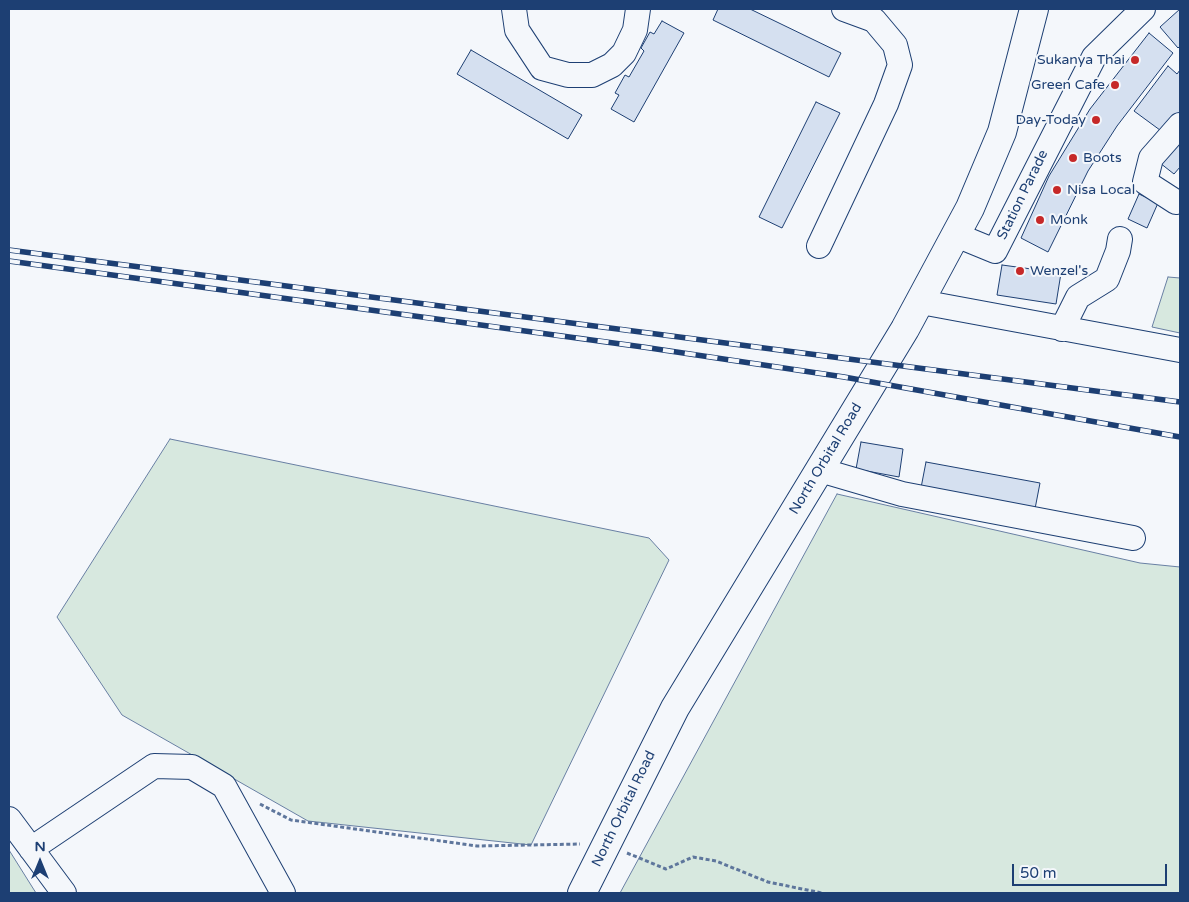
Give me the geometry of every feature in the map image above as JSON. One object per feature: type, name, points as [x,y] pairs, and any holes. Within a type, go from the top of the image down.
[{"type":"main road","name":"North Orbital Road","points":[[582,893],[675,708],[921,302],[956,235],[1002,132],[1034,9]]},
{"type":"street","points":[[514,9],[516,30],[542,68],[568,75],[592,75],[612,65],[624,53],[635,30],[638,9]]},
{"type":"street","points":[[819,246],[886,104],[900,65],[895,45],[874,20],[844,9]]},
{"type":"street","name":"Station Parade","points":[[956,235],[995,251],[1094,58],[1143,9]]},
{"type":"street","points":[[1176,202],[1145,182],[1151,158],[1180,125]]},
{"type":"street","points":[[1062,329],[1078,297],[1107,278],[1118,251],[1120,239]]},
{"type":"street","points":[[921,302],[1180,350]]},
{"type":"street","points":[[820,470],[902,494],[1133,538]]},
{"type":"street","points":[[31,848],[154,766],[192,767],[224,786],[283,893]]},
{"type":"street","points":[[9,819],[64,893]]},
{"type":"path","points":[[257,803],[291,820],[477,846],[607,843],[666,869],[694,857],[716,861],[768,882],[822,893]]},
{"type":"shaded area","points":[[1168,277],[1180,278],[1180,333],[1152,327]]},
{"type":"shaded area","points":[[170,439],[649,538],[669,560],[531,845],[308,821],[122,715],[57,617]]},
{"type":"shaded area","points":[[837,494],[1140,563],[1180,567],[1180,893],[620,893]]},
{"type":"shaded area","points":[[9,850],[36,893],[9,893]]},
{"type":"building","points":[[718,9],[750,9],[841,53],[829,77],[713,20]]},
{"type":"building","points":[[1180,9],[1180,46],[1178,48],[1160,27]]},
{"type":"building","points":[[662,21],[684,33],[634,122],[611,109],[619,95],[615,93],[625,75],[629,77],[644,51],[641,48],[650,32],[654,34]]},
{"type":"building","points":[[1149,33],[1173,53],[1117,126],[1088,171],[1048,252],[1021,238],[1049,176],[1090,109]]},
{"type":"building","points":[[471,50],[582,115],[568,139],[457,74]]},
{"type":"building","points":[[1168,66],[1177,74],[1180,70],[1180,112],[1164,133],[1134,111]]},
{"type":"building","points":[[816,102],[840,113],[782,228],[759,217]]},
{"type":"building","points":[[1180,139],[1180,167],[1174,174],[1160,163]]},
{"type":"building","points":[[1139,194],[1158,203],[1147,228],[1128,219]]},
{"type":"building","points":[[1002,265],[1061,273],[1056,304],[997,295]]},
{"type":"building","points":[[861,442],[903,449],[899,477],[856,469]]},
{"type":"building","points":[[926,462],[1040,483],[1034,514],[920,493]]},
{"type":"railway","points":[[9,250],[1180,402]]},
{"type":"railway","points":[[9,261],[643,347],[844,377],[1180,437]]},
{"type":"place","name":"Sukanya Thai","points":[[1135,60]]},
{"type":"place","name":"Green Cafe","points":[[1115,85]]},
{"type":"place","name":"Day-Today","points":[[1096,120]]},
{"type":"place","name":"Boots","points":[[1073,158]]},
{"type":"place","name":"Nisa Local","points":[[1057,190]]},
{"type":"place","name":"Monk","points":[[1040,220]]},
{"type":"place","name":"Wenzel's","points":[[1020,271]]}]
